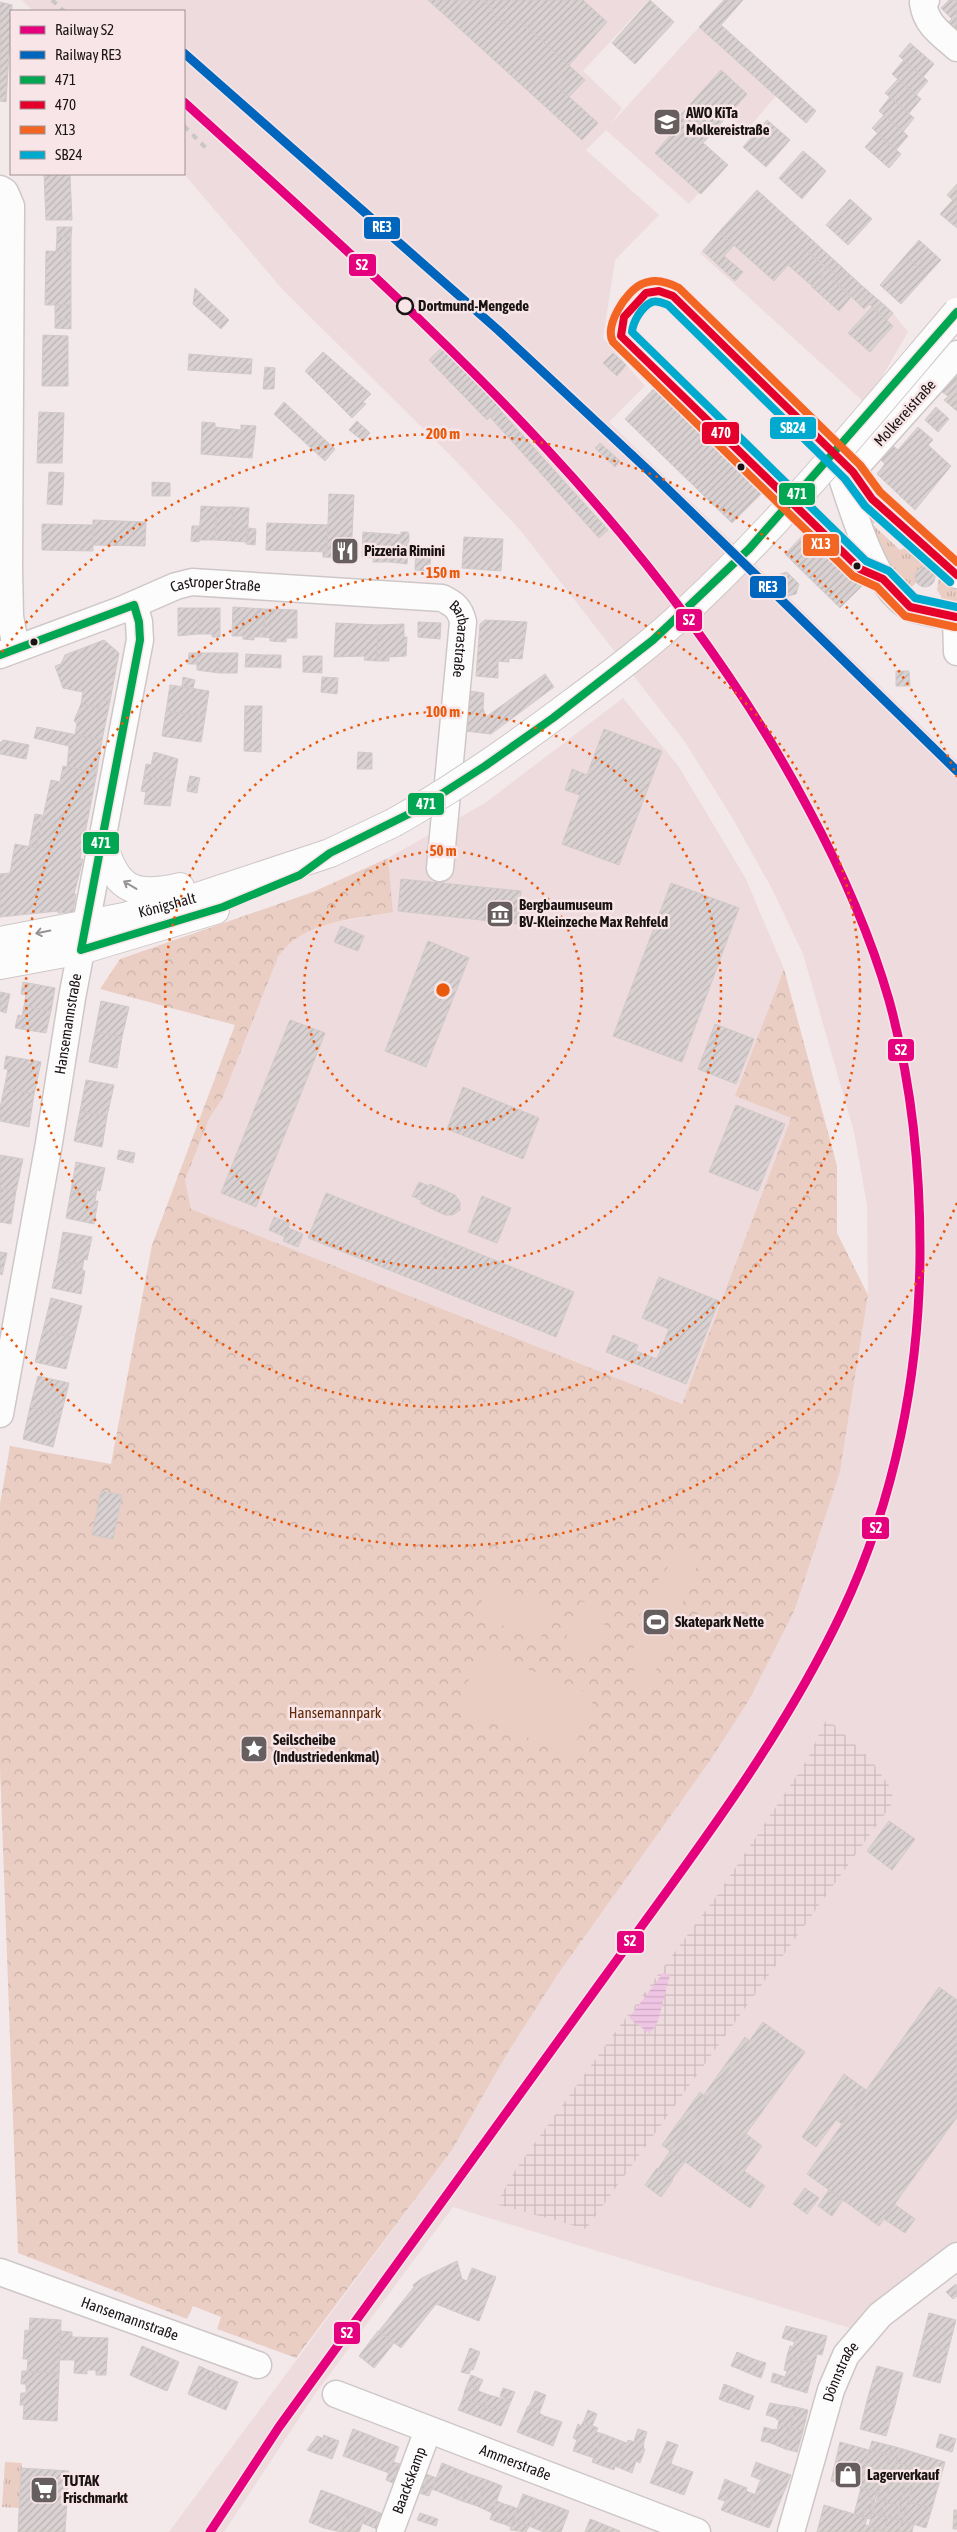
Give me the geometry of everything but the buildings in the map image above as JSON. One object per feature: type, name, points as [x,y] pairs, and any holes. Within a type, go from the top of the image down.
[{"type":"main road","name":"Königshalt","points":[[0,941],[124,917],[194,898],[330,853],[393,823],[485,766],[623,665],[686,611],[749,549],[859,426],[957,312]]},
{"type":"main road","points":[[102,839],[108,860],[118,877],[130,887],[142,892],[156,893],[256,867],[330,853]]},
{"type":"main road","name":"Königshalt","points":[[0,965],[81,950],[223,907],[300,875],[330,853]]},
{"type":"street","points":[[926,0],[923,4],[924,15],[930,25],[957,48]]},
{"type":"street","points":[[3,191],[10,206],[10,598],[12,633],[8,652]]},
{"type":"street","name":"Molkereistraße","points":[[863,505],[853,472],[957,354]]},
{"type":"street","points":[[863,505],[957,575]]},
{"type":"street","points":[[863,505],[867,550],[883,579],[895,594],[910,607],[957,617],[957,652]]},
{"type":"street","name":"Castroper Straße","points":[[8,652],[134,605],[176,586],[192,582],[442,598]]},
{"type":"street","name":"Barbarastraße","points":[[440,868],[463,622],[461,612],[453,603],[442,598]]},
{"type":"street","name":"Hansemannstraße","points":[[0,1414],[81,950],[140,640],[139,622],[134,605]]},
{"type":"street","name":"Dönnstraße","points":[[791,2532],[831,2390],[846,2354],[854,2342],[880,2315],[957,2256]]},
{"type":"street","name":"Hansemannstraße","points":[[0,2272],[258,2365]]},
{"type":"street","name":"Ammerstraße","points":[[336,2394],[697,2532]]},
{"type":"street","name":"Baackskamp","points":[[390,2532],[428,2430]]},
{"type":"shaded area","points":[[22,0],[649,0],[583,71],[622,108],[610,125],[699,27],[776,96],[746,131],[728,115],[703,142],[728,165],[689,204],[606,130],[586,150],[659,215],[615,260],[603,338],[645,386],[609,422],[957,761],[957,2253],[863,2332],[453,2207],[313,2397],[224,2532],[169,2532],[452,2150],[507,2054],[558,1974],[707,1765],[795,1609],[840,1472],[868,1295],[867,1205],[854,1132],[803,954],[772,889],[733,819],[685,742],[521,531],[453,458],[284,291],[185,175],[185,10],[32,10]]},
{"type":"shaded area","points":[[757,190],[893,313],[908,332],[866,404],[700,253]]},
{"type":"shaded area","points":[[623,698],[679,767],[746,879],[784,969],[736,1096],[791,1118],[682,1404],[191,1209],[185,1180],[210,1117],[222,1099],[278,957],[284,949],[304,932],[326,924],[393,912],[388,858],[485,803]]},
{"type":"shaded area","points":[[827,1718],[871,1760],[890,1787],[894,1801],[586,2229],[496,2204],[516,2169],[718,1894],[807,1760]]},
{"type":"shaded area","points":[[663,1973],[670,1975],[658,2021],[650,2034],[629,2018]]},
{"type":"green space","points":[[866,511],[883,519],[872,524],[900,550],[913,545],[930,568],[923,567],[918,571],[916,575],[917,582],[905,593],[895,584]]},
{"type":"green space","points":[[944,572],[957,583],[957,603],[941,604],[941,596],[937,590],[939,578]]},
{"type":"green space","name":"Hansemannpark","points":[[388,858],[393,912],[345,920],[315,929],[301,935],[278,957],[222,1099],[210,1117],[185,1180],[191,1209],[682,1404],[791,1118],[735,1096],[784,969],[837,1166],[837,1233],[868,1295],[840,1472],[795,1609],[749,1700],[707,1765],[558,1974],[507,2054],[452,2150],[296,2358],[217,2329],[221,2317],[193,2306],[187,2319],[18,2253],[0,1768],[0,1504],[10,1446],[111,1464],[152,1245],[235,1025],[100,989],[120,959],[313,892]]},
{"type":"green space","name":"Skatepark Nette","points":[[685,1546],[702,1553],[648,1690],[636,1689],[634,1645],[642,1611],[658,1580]]},
{"type":"green space","points":[[489,1584],[552,1608],[540,1640],[476,1615]]},
{"type":"green space","points":[[581,1601],[609,1613],[590,1660],[562,1648]]},
{"type":"green space","points":[[481,1650],[595,1696],[571,1755],[457,1709]]},
{"type":"green space","points":[[5,2462],[22,2463],[19,2508],[2,2507]]},
{"type":"railway","points":[[52,0],[63,10]]},
{"type":"railway","points":[[185,127],[208,150]]},
{"type":"rail line","name":"RE3","points":[[185,54],[498,330],[649,471],[957,771]]},
{"type":"rail line","name":"S2","points":[[185,103],[359,262],[445,344],[528,428],[607,516],[680,608],[748,705],[808,808],[832,854],[854,902],[873,951],[889,1000],[903,1061],[913,1123],[920,1218],[919,1296],[915,1342],[901,1436],[890,1482],[860,1571],[817,1662],[762,1755],[732,1800],[279,2427],[210,2532]]},
{"type":"transit line","name":"X13","points":[[955,627],[905,616],[877,587],[853,576],[613,342],[611,327],[623,301],[636,288],[651,281],[670,284],[679,288],[860,465],[880,492],[957,562]]},
{"type":"transit line","name":"470","points":[[956,617],[910,607],[883,579],[860,569],[621,336],[624,317],[646,293],[659,291],[673,296],[853,472],[872,499],[957,575]]},
{"type":"transit line","name":"SB24","points":[[950,582],[865,506],[845,479],[668,305],[654,301],[641,311],[632,332],[866,561],[889,571],[915,598],[957,607]]},
{"type":"transit line","name":"471","points":[[134,605],[139,622],[140,640],[81,950],[223,907],[300,875],[330,853],[415,811],[485,766],[553,718],[653,640],[749,549],[957,312]]},
{"type":"transit line","name":"471","points":[[0,655],[134,605]]},
{"type":"place","name":"AWO KiTa Molkereistraße","points":[[667,122]]},
{"type":"place","name":"Dortmund-Mengede","points":[[405,306]]},
{"type":"place","name":"Pizzeria Rimini","points":[[345,551]]},
{"type":"place","name":"Bergbaumuseum BV-Kleinzeche Max Rehfeld","points":[[500,914]]},
{"type":"place","name":"Skatepark Nette","points":[[656,1622]]},
{"type":"place","name":"Seilscheibe (Industriedenkmal)","points":[[254,1749]]},
{"type":"place","name":"Lagerverkauf","points":[[848,2475]]},
{"type":"place","name":"TUTAK Frischmarkt","points":[[44,2490]]}]
